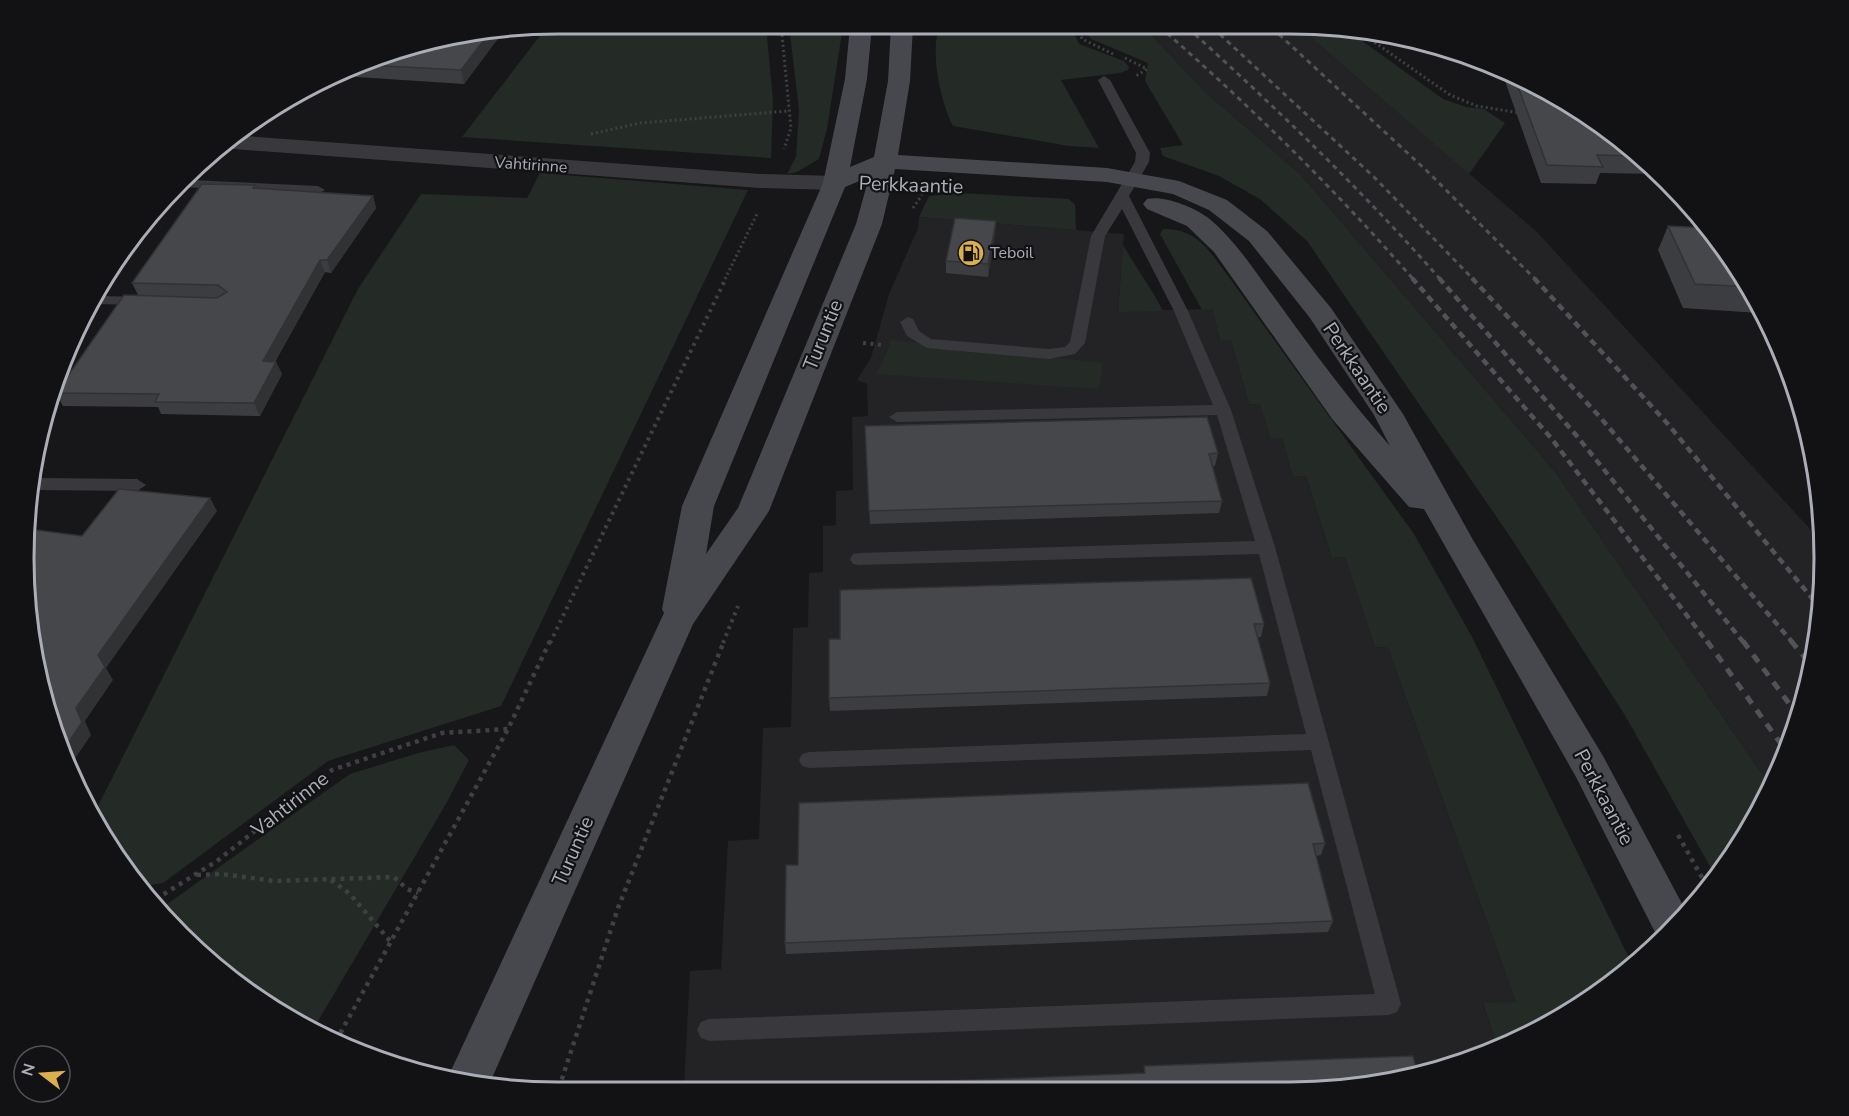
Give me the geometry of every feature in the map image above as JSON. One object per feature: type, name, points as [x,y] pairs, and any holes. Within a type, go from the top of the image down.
[{"type":"main road","name":"Turuntie","points":[[678,620],[698,507],[835,183],[856,79],[860,34]]},
{"type":"main road","name":"Turuntie","points":[[472,1074],[678,620],[753,511],[869,224],[883,172],[899,81],[902,34]]},
{"type":"main road","name":"Perkkaantie","points":[[835,183],[883,172],[958,164],[1128,188],[1179,189],[1218,205],[1258,236],[1321,314],[1388,414],[1459,544],[1590,767],[1669,920]]},
{"type":"main road","name":"Perkkaantie","points":[[1128,188],[1196,221],[1223,246],[1344,413],[1459,544]]},
{"type":"street","name":"Vahtirinne","points":[[239,143],[760,181],[835,183]]},
{"type":"lane","points":[[908,322],[912,333],[927,343],[1049,354],[1070,351],[1077,343],[1098,236],[1128,188],[1142,162],[1143,153],[1104,80]]},
{"type":"lane","points":[[192,184],[318,190]]},
{"type":"lane","points":[[709,1030],[1389,1004],[1266,547],[1223,410],[1128,188]]},
{"type":"lane","points":[[103,300],[165,302]]},
{"type":"lane","points":[[897,417],[1223,410]]},
{"type":"lane","points":[[40,484],[137,485]]},
{"type":"lane","points":[[858,560],[1266,547]]},
{"type":"lane","points":[[809,760],[1318,742]]},
{"type":"path","points":[[781,159],[791,128],[782,34]]},
{"type":"path","points":[[1373,42],[1450,95],[1477,105],[1522,113]]},
{"type":"path","points":[[585,135],[639,123],[789,111]]},
{"type":"path","points":[[340,1034],[508,729],[761,205]]},
{"type":"path","points":[[855,343],[887,346]]},
{"type":"path","name":"Vahtirinne","points":[[159,897],[217,861],[332,770],[442,733],[508,729]]},
{"type":"path","points":[[196,875],[221,874],[274,881],[394,877],[407,889],[418,893]]},
{"type":"path","points":[[331,879],[350,894],[391,941]]},
{"type":"path","points":[[561,1082],[618,908]]},
{"type":"shaded area","points":[[558,34],[767,34],[773,101],[771,158],[462,137],[539,37]]},
{"type":"shaded area","points":[[790,34],[842,34],[827,129],[819,159],[797,172],[787,174],[796,157],[799,110]]},
{"type":"shaded area","points":[[938,34],[1074,34],[1079,44],[1124,61],[1129,67],[1128,70],[1120,73],[1061,80],[1099,148],[1069,146],[953,126],[944,104],[938,77]]},
{"type":"shaded area","points":[[1087,34],[1151,34],[1204,91],[1301,175],[1556,473],[1766,780],[1744,820],[1712,869],[1626,717],[1511,538],[1307,241],[1260,199],[1219,176],[1163,156],[1160,148],[1183,145],[1145,81],[1148,63],[1091,39]]},
{"type":"shaded area","points":[[1151,34],[1308,35],[1536,231],[1813,532],[1813,592],[1804,660],[1787,726],[1766,780],[1556,473],[1301,175],[1204,91]]},
{"type":"shaded area","points":[[1308,35],[1359,39],[1443,99],[1466,107],[1484,109],[1505,123],[1469,174]]},
{"type":"shaded area","points":[[540,173],[748,190],[501,706],[328,761],[163,883],[150,885],[123,849],[98,807],[358,289],[421,194],[527,198]]},
{"type":"shaded area","points":[[961,193],[1069,199],[1075,205],[1076,230],[919,217],[929,196]]},
{"type":"shaded area","points":[[919,217],[1124,234],[1118,311],[1212,309],[1220,340],[1231,340],[1249,404],[1260,405],[1271,438],[1282,438],[1293,477],[1306,476],[1332,558],[1345,557],[1375,647],[1388,648],[1516,1002],[1483,1004],[1495,1040],[1426,1064],[1393,1071],[1359,1077],[1291,1082],[684,1082],[690,971],[721,969],[728,841],[759,839],[763,728],[791,727],[793,628],[808,627],[809,573],[823,572],[823,526],[836,525],[836,491],[853,490],[852,417],[868,416],[867,384],[857,380],[871,358],[889,294],[918,228]]},
{"type":"shaded area","points":[[1163,229],[1175,230],[1186,233],[1203,244],[1414,534],[1471,635],[1629,958],[1582,993],[1553,1011],[1495,1040],[1483,1003],[1516,1002],[1388,648],[1375,647],[1345,557],[1332,558],[1306,476],[1293,477],[1282,438],[1271,439],[1260,405],[1249,404],[1231,340],[1220,340],[1212,309],[1202,310],[1160,234]]},
{"type":"shaded area","points":[[1123,245],[1154,294],[1163,311],[1118,312]]},
{"type":"shaded area","points":[[891,340],[1103,363],[1099,389],[875,374],[882,364]]},
{"type":"shaded area","points":[[454,745],[469,760],[447,802],[317,1023],[239,973],[213,952],[166,905],[350,774],[418,753]]},
{"type":"building","points":[[484,40],[461,70],[380,66],[423,52]]},
{"type":"building","points":[[1518,86],[1582,123],[1626,156],[1597,155],[1603,167],[1547,165]]},
{"type":"building","points":[[202,184],[255,185],[253,188],[373,196],[327,260],[320,260],[263,361],[276,362],[254,403],[155,402],[159,394],[61,393],[67,378],[124,295],[217,298],[227,292],[218,285],[132,283]]},
{"type":"building","points":[[955,218],[996,221],[988,264],[946,261]]},
{"type":"building","points":[[1668,226],[1697,227],[1738,286],[1695,284]]},
{"type":"building","points":[[1207,417],[1218,453],[1209,454],[1222,501],[869,511],[865,426]]},
{"type":"building","points":[[119,489],[210,498],[98,655],[105,667],[76,708],[82,722],[68,743],[52,693],[39,626],[34,558],[36,530],[82,536]]},
{"type":"building","points":[[1251,578],[1264,624],[1254,624],[1270,683],[829,698],[829,639],[840,639],[840,590]]},
{"type":"building","points":[[1308,783],[1325,843],[1313,844],[1333,921],[785,943],[786,865],[798,865],[799,803]]},
{"type":"building","points":[[1413,1056],[1416,1066],[1359,1077],[1291,1082],[922,1082],[1145,1073],[1144,1066]]},
{"type":"railway","points":[[1168,34],[1291,149],[1413,279]]},
{"type":"railway","points":[[1195,34],[1318,150],[1440,279]]},
{"type":"railway","points":[[1219,34],[1374,177],[1473,279]]},
{"type":"railway","points":[[1279,34],[1426,170],[1534,278]]},
{"type":"railway","points":[[1412,278],[1551,438],[1708,643]]},
{"type":"railway","points":[[1439,278],[1576,435],[1744,643]]},
{"type":"railway","points":[[1472,278],[1599,416],[1793,643]]},
{"type":"railway","points":[[1534,278],[1667,423],[1812,599]]},
{"type":"railway","points":[[1707,641],[1780,743]]},
{"type":"railway","points":[[1743,641],[1792,708]]},
{"type":"railway","points":[[1791,641],[1805,657]]},
{"type":"place","name":"Teboil","points":[[971,253]]}]
